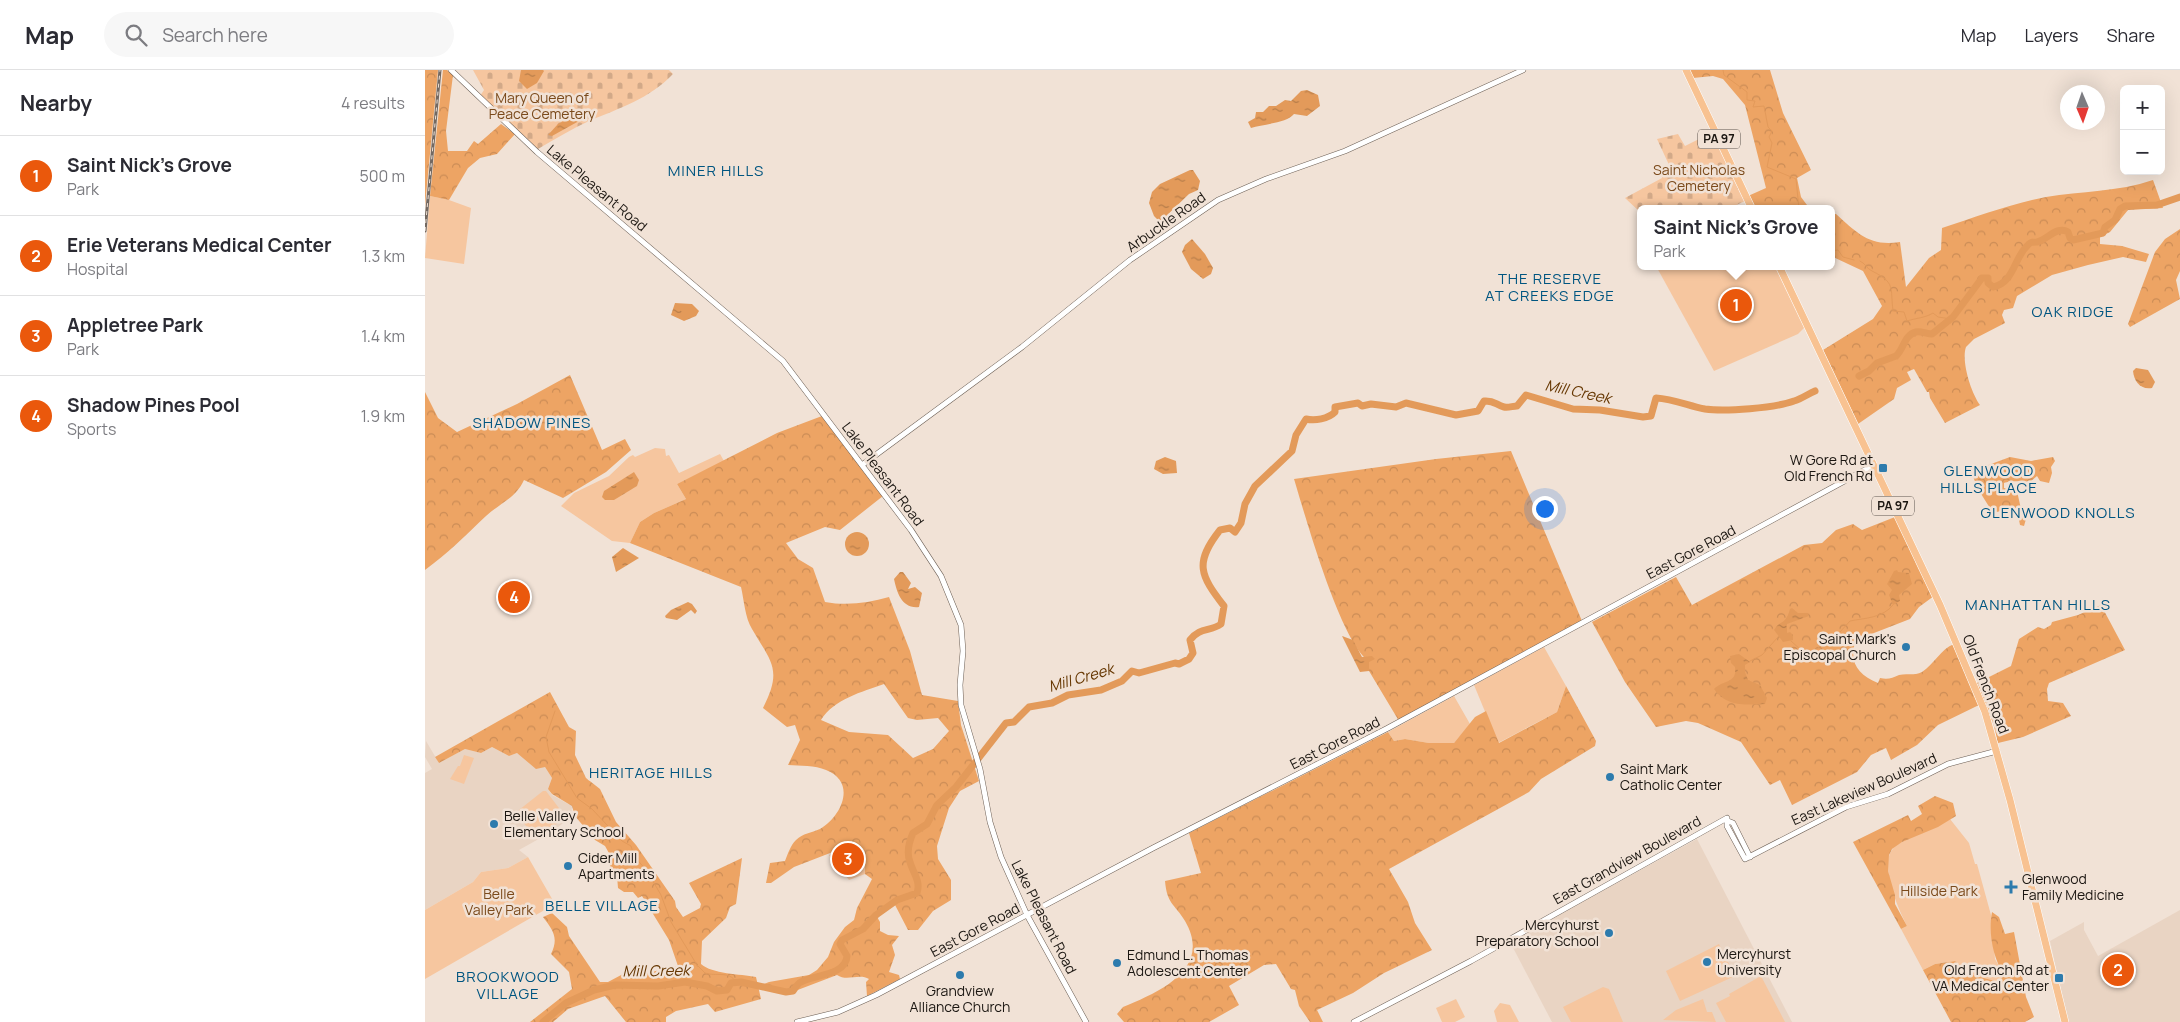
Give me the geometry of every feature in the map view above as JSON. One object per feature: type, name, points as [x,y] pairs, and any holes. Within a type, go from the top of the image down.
[{"type":"main road","name":"PA 97","points":[[1686,70],[1750,205]]},
{"type":"main road","name":"Old French Road","points":[[1781,270],[1959,647],[1985,712],[1997,751],[2065,1022]]},
{"type":"street","name":"Lake Pleasant Road","points":[[451,70],[537,152],[783,361],[911,530],[938,572],[952,603],[963,635],[960,700],[977,756],[996,844],[1027,915],[1086,1022]]},
{"type":"street","name":"Arbuckle Road","points":[[863,465],[1017,352],[1129,260],[1218,200],[1266,179],[1345,152],[1523,70]]},
{"type":"street","name":"East Gore Road","points":[[797,1022],[838,1012],[871,998],[1388,728],[1874,465]]},
{"type":"street","name":"East Lakeview Boulevard","points":[[1727,820],[1733,823],[1748,858],[1846,807],[1897,790],[1947,764],[1997,751]]},
{"type":"street","name":"East Grandview Boulevard","points":[[1354,1022],[1727,820]]},
{"type":"shaded area","name":"Belle Valley Elementary School","points":[[426,741],[439,763],[465,749],[481,753],[492,747],[509,756],[517,753],[545,767],[552,778],[548,789],[552,795],[572,806],[571,817],[553,831],[519,850],[528,857],[508,868],[481,872],[473,882],[425,910],[425,773],[432,769],[425,757]]},
{"type":"shaded area","name":"Mercyhurst Preparatory School","points":[[1697,839],[1792,1022],[1552,1022],[1510,942]]},
{"type":"shaded area","points":[[2180,910],[2180,1022],[2068,1022],[2050,941],[2084,922],[2084,930],[2098,956]]},
{"type":"green space","points":[[425,70],[438,70],[425,206]]},
{"type":"green space","points":[[443,70],[447,70],[453,75],[446,131],[448,151],[467,151],[474,141],[478,144],[501,124],[515,134],[497,154],[480,158],[468,168],[449,200],[430,196]]},
{"type":"green space","name":"Mary Queen of Peace Cemetery","points":[[473,70],[669,70],[673,74],[664,83],[644,96],[563,134],[538,149],[480,96],[484,90]]},
{"type":"green space","points":[[1689,70],[1770,70],[1783,113],[1811,170],[1797,178],[1801,197],[1807,205],[1752,205],[1748,196],[1766,188],[1745,105],[1723,79],[1713,76],[1693,78]]},
{"type":"green space","name":"Saint Nicholas Cemetery","points":[[1713,132],[1745,201],[1736,205],[1637,205],[1637,209],[1625,198],[1662,178],[1661,172],[1670,167],[1657,139],[1678,134],[1685,146]]},
{"type":"green space","points":[[2153,180],[2163,208],[2128,210],[2110,232],[2100,237],[2100,244],[2122,246],[2149,254],[2146,262],[2123,257],[2088,265],[2052,275],[2017,296],[2013,308],[2004,310],[2002,315],[2005,323],[1974,339],[1966,347],[1965,360],[1968,377],[1973,393],[1980,405],[1945,423],[1930,398],[1929,392],[1927,392],[1914,369],[1907,372],[1911,380],[1897,388],[1894,399],[1858,424],[1823,350],[1873,319],[1882,306],[1863,271],[1835,258],[1835,214],[1865,237],[1880,242],[1900,242],[1906,287],[1929,258],[1941,250],[1942,228],[1993,211],[2046,197],[2140,184]]},
{"type":"green space","points":[[430,196],[471,208],[464,264],[425,258]]},
{"type":"green space","points":[[2180,229],[2180,271],[2176,280],[2180,299],[2130,327],[2128,324],[2155,252],[2165,239]]},
{"type":"green space","points":[[1658,270],[1778,270],[1805,327],[1798,334],[1714,371]]},
{"type":"green space","points":[[570,375],[602,450],[625,439],[631,450],[606,472],[563,498],[524,480],[512,496],[491,511],[449,551],[425,570],[425,392],[438,418],[457,432],[517,404]]},
{"type":"green space","points":[[822,416],[883,496],[840,530],[825,527],[786,543],[798,559],[813,568],[825,602],[857,603],[889,597],[910,651],[922,695],[958,701],[961,725],[979,781],[960,791],[949,808],[937,846],[938,859],[951,880],[951,900],[933,911],[918,930],[908,930],[894,903],[876,915],[880,922],[880,931],[888,935],[899,936],[892,945],[895,955],[889,972],[899,975],[900,979],[867,996],[866,982],[869,979],[865,977],[845,978],[837,975],[795,991],[786,992],[765,986],[764,984],[769,982],[809,975],[817,970],[828,957],[834,942],[845,927],[854,920],[857,908],[872,879],[865,874],[865,864],[856,843],[794,867],[771,883],[766,883],[770,863],[785,861],[796,840],[804,834],[820,829],[835,816],[843,799],[844,791],[841,782],[836,775],[822,768],[788,765],[800,740],[795,725],[787,727],[763,708],[772,684],[772,666],[750,625],[741,587],[630,543],[640,522],[654,513],[686,499],[677,484],[777,433]],"holes":[[[884,684],[908,718],[917,720],[938,718],[949,731],[933,749],[913,758],[888,735],[849,732],[821,720],[841,701]]]},
{"type":"green space","points":[[655,448],[665,449],[666,456],[669,455],[679,473],[720,454],[724,461],[677,484],[686,499],[654,513],[640,522],[630,543],[612,541],[561,506],[574,493],[609,476],[629,457],[633,455],[635,457]]},
{"type":"green space","points":[[1511,451],[1582,621],[1399,721],[1369,671],[1369,661],[1358,650],[1336,605],[1315,548],[1294,479],[1436,459]]},
{"type":"green space","points":[[2010,457],[2031,461],[2053,457],[2055,461],[2051,467],[2052,473],[2049,483],[2040,481],[2037,476],[2030,482],[2004,483],[2004,488],[2017,491],[2021,509],[2026,519],[2024,526],[2020,525],[2018,515],[2005,516],[2004,513],[2009,511],[2008,509],[1993,513],[1978,489],[1972,474],[1983,467]]},
{"type":"green space","points":[[1895,517],[1934,596],[1919,607],[1910,619],[1856,640],[1853,655],[1854,661],[1860,672],[1878,683],[1880,678],[1888,679],[1902,674],[1922,672],[1945,649],[1954,644],[1979,705],[1938,725],[1917,745],[1891,760],[1886,748],[1871,755],[1857,772],[1792,805],[1780,780],[1770,785],[1741,742],[1698,723],[1686,721],[1656,727],[1625,682],[1592,622],[1676,577],[1692,605],[1804,545],[1822,543],[1836,530],[1853,524],[1862,530]]},
{"type":"green space","points":[[2101,605],[2125,650],[2049,683],[2047,689],[2048,701],[2063,703],[2071,716],[2023,737],[1998,743],[1994,726],[1977,683],[2011,666],[2019,639],[2038,627],[2044,629],[2051,625],[2052,622],[2078,615]]},
{"type":"green space","points":[[1544,647],[1566,686],[1557,712],[1498,743],[1474,685]]},
{"type":"green space","points":[[1566,686],[1596,741],[1595,746],[1541,779],[1529,792],[1389,869],[1408,902],[1415,923],[1432,950],[1384,973],[1353,993],[1317,1010],[1323,1022],[1310,1022],[1299,1006],[1295,990],[1291,989],[1276,964],[1264,965],[1229,986],[1239,1005],[1209,1022],[1124,1022],[1117,1014],[1123,1007],[1166,986],[1187,965],[1192,953],[1192,938],[1185,921],[1169,899],[1165,881],[1201,873],[1189,833],[1388,732],[1394,741],[1405,739],[1429,743],[1454,743],[1475,717],[1486,711],[1499,743],[1557,712]]},
{"type":"green space","points":[[550,692],[569,727],[576,731],[575,755],[586,778],[600,789],[616,822],[636,845],[675,901],[676,907],[683,917],[700,908],[701,904],[689,883],[742,858],[736,904],[730,907],[726,918],[702,941],[701,964],[719,972],[756,977],[761,999],[715,1012],[708,1004],[676,1011],[666,1017],[666,1022],[626,1022],[605,996],[568,1009],[553,1022],[530,1022],[572,989],[569,972],[551,954],[555,943],[554,934],[543,917],[552,913],[567,927],[569,936],[600,982],[608,982],[623,974],[647,973],[678,966],[669,940],[642,896],[638,898],[633,892],[624,892],[618,888],[617,876],[610,866],[610,855],[605,846],[595,840],[575,816],[572,806],[552,794],[548,789],[552,778],[545,767],[536,769],[517,753],[509,756],[492,747],[481,753],[465,749],[439,763],[435,757]]},
{"type":"green space","points":[[1454,696],[1470,724],[1454,743],[1429,743],[1405,739],[1394,741],[1388,732]]},
{"type":"green space","points":[[464,755],[474,758],[464,784],[450,779],[458,766],[460,766]]},
{"type":"green space","points":[[543,791],[546,791],[565,816],[559,822],[545,829],[532,830],[522,820],[519,810]]},
{"type":"green space","points":[[1935,796],[1953,803],[1956,816],[1938,827],[1902,842],[1892,849],[1889,855],[1888,871],[1895,895],[1895,904],[1907,926],[1901,929],[1853,842],[1908,815],[1911,821],[1922,814],[1918,806]]},
{"type":"green space","name":"Hillside Park","points":[[1950,819],[1969,843],[1975,864],[1977,864],[1991,915],[1995,959],[2004,975],[1999,982],[1973,975],[1955,961],[1935,964],[1923,970],[1901,929],[1907,926],[1899,910],[1889,877],[1889,857],[1892,850],[1901,842]]},
{"type":"green space","points":[[856,843],[865,864],[865,874],[849,880],[829,855]]},
{"type":"green space","name":"Belle Valley Park","points":[[528,857],[555,904],[425,979],[425,910],[473,882],[481,872],[508,868]]},
{"type":"green space","points":[[1992,912],[1999,917],[2005,934],[2014,932],[2026,997],[2034,1017],[2025,1022],[1951,1022],[1923,970],[1935,964],[1955,961],[1973,975],[1999,982],[2004,975],[1992,945]]},
{"type":"green space","points":[[1719,944],[1735,976],[1680,1001],[1666,971]]},
{"type":"green space","points":[[1761,976],[1785,1022],[1726,1022],[1716,1003]]},
{"type":"green space","points":[[1603,987],[1609,989],[1623,1022],[1571,1022],[1563,1007]]},
{"type":"green space","points":[[1456,999],[1465,1017],[1455,1022],[1442,1022],[1436,1008]]},
{"type":"green space","points":[[1703,999],[1707,1012],[1712,1012],[1716,1022],[1663,1020],[1676,1010]]},
{"type":"green space","points":[[1500,1003],[1510,1005],[1519,1022],[1497,1022],[1494,1011]]},
{"type":"water","points":[[521,70],[544,71],[537,83],[527,89],[519,81]]},
{"type":"water","points":[[1307,90],[1318,95],[1320,106],[1307,116],[1294,114],[1280,121],[1251,128],[1248,122],[1255,118],[1256,112],[1263,112],[1269,106],[1276,106],[1285,100],[1291,101],[1301,91]]},
{"type":"water","points":[[574,115],[579,116],[579,121],[552,136],[548,135],[558,124]]},
{"type":"water","points":[[1193,170],[1200,181],[1198,190],[1189,194],[1160,222],[1154,216],[1149,203],[1152,192],[1160,184]]},
{"type":"water","points":[[1192,239],[1205,254],[1213,268],[1211,274],[1203,279],[1191,269],[1182,252],[1185,245]]},
{"type":"water","points":[[675,303],[692,304],[699,311],[696,316],[684,321],[671,315]]},
{"type":"water","points":[[2136,368],[2148,370],[2155,382],[2152,388],[2144,388],[2138,384],[2133,371]]},
{"type":"water","points":[[1165,457],[1176,461],[1177,473],[1163,474],[1154,469],[1156,461]]},
{"type":"water","points":[[634,472],[639,480],[637,486],[614,500],[605,500],[602,497],[604,491]]},
{"type":"water","points":[[857,532],[862,533],[868,539],[868,549],[862,555],[857,556],[852,555],[846,549],[845,544],[846,539],[852,533]]},
{"type":"water","points":[[623,548],[639,558],[616,572],[612,557]]},
{"type":"water","points":[[1897,570],[1898,572],[1909,573],[1912,584],[1899,595],[1900,601],[1893,605],[1889,595],[1892,590],[1887,584],[1894,571]]},
{"type":"water","points":[[900,572],[903,572],[911,583],[908,589],[915,587],[922,593],[919,607],[908,605],[901,599],[894,579]]},
{"type":"water","points":[[688,602],[697,611],[695,614],[691,610],[677,620],[666,618],[665,616],[671,610]]},
{"type":"water","points":[[1792,608],[1798,613],[1808,613],[1809,616],[1787,624],[1787,633],[1790,632],[1793,635],[1793,640],[1783,642],[1774,630],[1785,620]]},
{"type":"water","points":[[1342,636],[1353,640],[1362,657],[1372,656],[1375,659],[1369,662],[1369,671],[1360,672]]},
{"type":"water","points":[[1739,654],[1750,662],[1745,665],[1745,672],[1748,680],[1760,685],[1767,698],[1765,704],[1737,704],[1725,699],[1714,689],[1732,679],[1735,667],[1731,663],[1730,656]]},
{"type":"waterway","points":[[1723,70],[1724,75],[1747,92],[1747,100],[1755,101],[1753,107],[1764,106],[1768,127],[1772,131],[1769,137],[1772,143],[1767,167],[1796,179],[1799,205]]},
{"type":"waterway","name":"Mill Creek","points":[[1859,376],[1869,371],[1877,363],[1896,356],[1912,334],[1918,332],[1932,334],[1953,317],[1982,278],[1988,278],[1988,283],[1993,287],[2000,285],[2010,275],[2023,251],[2030,243],[2041,241],[2060,230],[2068,232],[2073,240],[2103,233],[2105,227],[2115,220],[2120,209],[2125,206],[2157,205],[2180,197]]},
{"type":"waterway","points":[[1835,250],[1838,250],[1843,257],[1854,260]]},
{"type":"waterway","points":[[1860,261],[1885,279],[1890,286],[1893,311],[1904,312],[1907,321],[1933,313],[1938,317],[1951,319]]},
{"type":"waterway","name":"Mill Creek","points":[[543,1022],[566,1003],[594,990],[615,985],[658,986],[685,982],[707,986],[717,991],[727,990],[731,983],[741,982],[786,992],[793,991],[799,983],[841,968],[847,956],[840,944],[842,940],[863,929],[876,915],[897,900],[917,893],[917,881],[908,855],[909,843],[913,833],[927,824],[937,805],[956,787],[1006,723],[1014,722],[1029,707],[1052,703],[1068,695],[1101,690],[1122,681],[1132,671],[1139,673],[1175,663],[1179,664],[1189,659],[1193,653],[1190,640],[1194,636],[1201,631],[1221,624],[1224,606],[1205,577],[1203,569],[1206,551],[1220,530],[1230,528],[1235,532],[1241,523],[1245,504],[1255,486],[1292,451],[1296,435],[1306,419],[1317,420],[1325,418],[1335,412],[1335,407],[1358,403],[1362,406],[1371,404],[1396,407],[1406,403],[1456,415],[1478,411],[1484,401],[1490,401],[1506,407],[1517,406],[1526,395],[1573,409],[1600,410],[1643,417],[1651,416],[1656,398],[1705,409],[1737,410],[1786,403],[1815,391]]},
{"type":"waterway","points":[[1791,641],[1801,650],[1811,653],[1840,632],[1850,621],[1879,615],[1893,605]]},
{"type":"waterway","points":[[1750,661],[1762,655],[1778,637]]},
{"type":"waterway","points":[[555,711],[546,737],[549,752],[577,798],[592,809],[622,841],[631,846],[634,856],[647,871],[661,895],[671,922],[697,965],[705,973],[730,976],[736,982]]},
{"type":"railway","points":[[425,231],[440,70]]},
{"type":"place","name":"Saint Nick's Grove","points":[[1736,305]]},
{"type":"place","name":"W Gore Rd at Old French Rd","points":[[1883,468]]},
{"type":"place","name":"Shadow Pines Pool","points":[[514,597]]},
{"type":"place","name":"Saint Mark's Episcopal Church","points":[[1906,647]]},
{"type":"place","name":"Saint Mark Catholic Center","points":[[1610,777]]},
{"type":"place","name":"Belle Valley Elementary School","points":[[494,824]]},
{"type":"place","name":"Appletree Park","points":[[848,859]]},
{"type":"place","name":"Cider Mill Apartments","points":[[568,866]]},
{"type":"place","name":"Glenwood Family Medicine","points":[[2011,887]]},
{"type":"place","name":"Mercyhurst Preparatory School","points":[[1609,933]]},
{"type":"place","name":"Mercyhurst University","points":[[1707,962]]},
{"type":"place","name":"Edmund L. Thomas Adolescent Center","points":[[1117,963]]},
{"type":"place","name":"Erie Veterans Medical Center","points":[[2118,970]]},
{"type":"place","name":"Grandview Alliance Church","points":[[960,975]]},
{"type":"place","name":"Old French Rd at VA Medical Center","points":[[2059,978]]},
{"type":"district","name":"MINER HILLS","points":[[716,171]]},
{"type":"district","name":"THE RESERVE AT CREEKS EDGE","points":[[1550,288]]},
{"type":"district","name":"OAK RIDGE","points":[[2073,312]]},
{"type":"district","name":"SHADOW PINES","points":[[532,423]]},
{"type":"district","name":"GLENWOOD HILLS PLACE","points":[[1989,480]]},
{"type":"district","name":"GLENWOOD KNOLLS","points":[[2058,513]]},
{"type":"district","name":"MANHATTAN HILLS","points":[[2038,605]]},
{"type":"district","name":"HERITAGE HILLS","points":[[651,773]]},
{"type":"district","name":"BELLE VILLAGE","points":[[602,906]]},
{"type":"district","name":"BROOKWOOD VILLAGE","points":[[508,986]]}]
